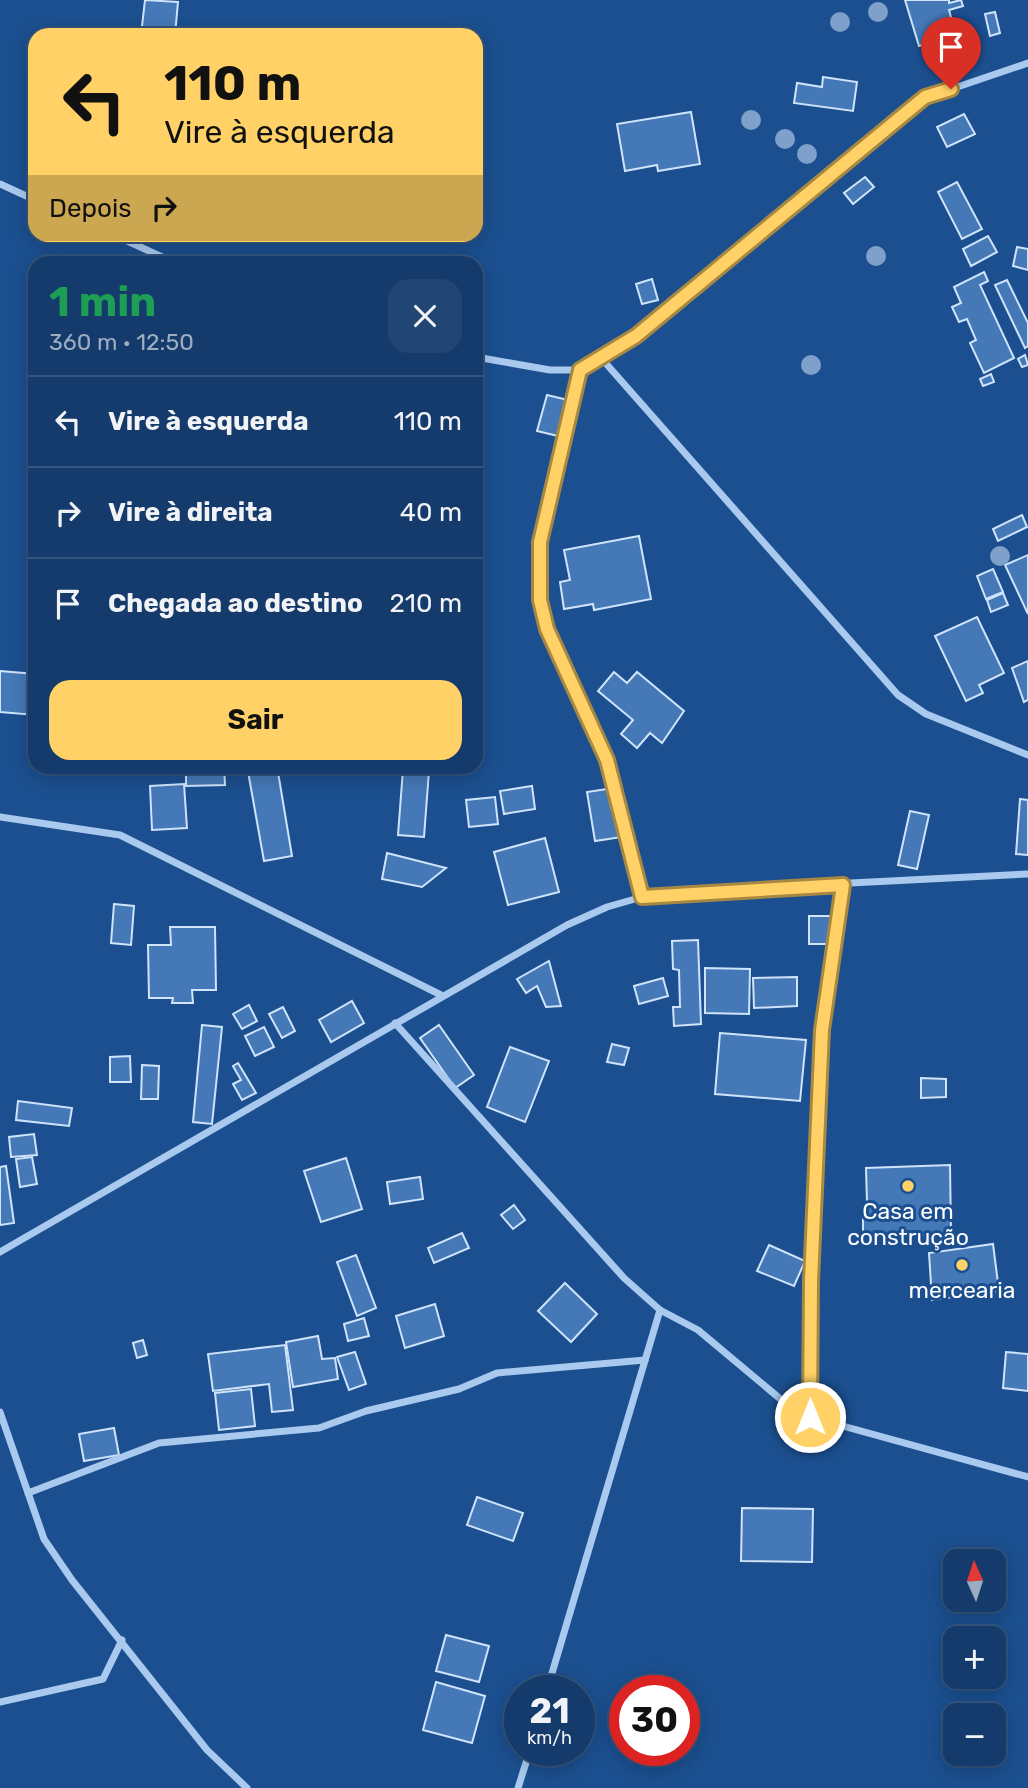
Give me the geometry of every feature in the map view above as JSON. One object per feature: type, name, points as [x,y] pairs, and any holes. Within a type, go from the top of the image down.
[{"type":"street","points":[[483,358],[550,370],[580,370],[602,359],[636,336],[724,266],[925,97],[1028,63]]},
{"type":"street","points":[[0,184],[28,197]]},
{"type":"street","points":[[129,242],[160,256]]},
{"type":"street","points":[[602,359],[898,695],[926,714],[1028,755]]},
{"type":"street","points":[[580,370],[540,542],[540,600],[547,629],[607,760],[642,897]]},
{"type":"street","points":[[0,817],[120,835],[441,995]]},
{"type":"street","points":[[0,1252],[441,995],[567,925],[607,906],[642,897],[1028,874]]},
{"type":"street","points":[[810,1417],[811,1281],[822,1030],[843,885]]},
{"type":"street","points":[[395,1023],[624,1278],[660,1310],[698,1330],[784,1402],[810,1417],[1028,1477]]},
{"type":"street","points":[[551,1675],[660,1310]]},
{"type":"street","points":[[28,1493],[159,1443],[319,1429],[366,1410],[459,1389],[497,1373],[645,1360]]},
{"type":"street","points":[[0,1412],[44,1539],[72,1580],[207,1750],[247,1788]]},
{"type":"street","points":[[0,1702],[103,1679],[122,1640]]},
{"type":"street","points":[[519,1788],[525,1766]]},
{"type":"building","points":[[145,0],[178,2],[176,28],[142,28]]},
{"type":"building","points":[[905,0],[949,0],[949,3],[961,0],[963,6],[949,10],[956,35],[919,46]]},
{"type":"building","points":[[995,12],[1000,33],[990,36],[985,14]]},
{"type":"building","points":[[823,77],[857,82],[853,111],[794,103],[797,83],[822,87]]},
{"type":"building","points":[[691,112],[700,164],[658,171],[657,165],[625,171],[617,124]]},
{"type":"building","points":[[964,114],[975,134],[947,147],[937,127]]},
{"type":"building","points":[[865,177],[874,187],[853,204],[844,193]]},
{"type":"building","points":[[957,182],[982,229],[962,239],[938,192]]},
{"type":"building","points":[[988,236],[997,252],[971,266],[963,249]]},
{"type":"building","points":[[1017,247],[1028,249],[1028,270],[1013,266]]},
{"type":"building","points":[[984,272],[988,281],[980,285],[1014,358],[984,373],[970,343],[976,340],[967,319],[959,322],[952,307],[961,303],[954,287]]},
{"type":"building","points":[[652,279],[658,300],[642,304],[636,284]]},
{"type":"building","points":[[1007,280],[1028,323],[1028,346],[1025,348],[995,285]]},
{"type":"building","points":[[1025,355],[1028,365],[1022,367],[1018,359]]},
{"type":"building","points":[[991,374],[994,382],[983,386],[980,379]]},
{"type":"building","points":[[547,395],[568,400],[558,436],[537,431]]},
{"type":"building","points":[[1022,515],[1027,527],[998,541],[993,529]]},
{"type":"building","points":[[639,536],[651,599],[594,610],[593,604],[564,609],[560,582],[570,580],[564,550]]},
{"type":"building","points":[[1028,555],[1028,614],[1005,565]]},
{"type":"building","points":[[993,569],[1003,592],[986,599],[977,576]]},
{"type":"building","points":[[1003,593],[1008,605],[991,612],[987,600]]},
{"type":"building","points":[[977,617],[1004,673],[979,685],[983,693],[966,701],[935,636]]},
{"type":"building","points":[[1028,661],[1028,700],[1024,702],[1012,668]]},
{"type":"building","points":[[0,671],[28,673],[28,714],[0,712]]},
{"type":"building","points":[[614,672],[627,683],[637,672],[684,711],[662,743],[650,733],[637,748],[621,734],[633,720],[598,691]]},
{"type":"building","points":[[186,774],[224,774],[225,785],[186,786]]},
{"type":"building","points":[[248,774],[278,774],[292,856],[264,861]]},
{"type":"building","points":[[403,774],[429,774],[424,837],[398,835]]},
{"type":"building","points":[[184,784],[187,828],[152,830],[150,786]]},
{"type":"building","points":[[532,786],[535,809],[504,814],[500,791]]},
{"type":"building","points":[[614,788],[622,837],[595,841],[587,792]]},
{"type":"building","points":[[495,797],[498,824],[469,827],[466,800]]},
{"type":"building","points":[[1020,799],[1028,800],[1028,855],[1016,854]]},
{"type":"building","points":[[910,811],[929,815],[917,869],[898,865]]},
{"type":"building","points":[[545,838],[559,892],[508,905],[494,852]]},
{"type":"building","points":[[387,853],[446,868],[422,887],[382,879]]},
{"type":"building","points":[[114,904],[134,906],[131,945],[111,943]]},
{"type":"building","points":[[809,916],[831,916],[831,944],[809,944]]},
{"type":"building","points":[[170,927],[215,927],[216,990],[192,990],[193,1003],[172,1003],[173,998],[149,998],[148,945],[171,945]]},
{"type":"building","points":[[698,940],[701,1024],[674,1026],[673,1007],[680,1007],[679,970],[673,969],[672,941]]},
{"type":"building","points":[[549,961],[561,1006],[546,1007],[537,986],[526,993],[517,979]]},
{"type":"building","points":[[705,968],[750,969],[749,1014],[705,1013]]},
{"type":"building","points":[[797,977],[797,1006],[754,1008],[753,978]]},
{"type":"building","points":[[663,978],[668,996],[639,1004],[634,986]]},
{"type":"building","points":[[352,1001],[364,1023],[331,1042],[319,1020]]},
{"type":"building","points":[[249,1005],[257,1021],[242,1029],[233,1014]]},
{"type":"building","points":[[283,1007],[295,1031],[282,1038],[269,1014]]},
{"type":"building","points":[[202,1025],[222,1027],[212,1124],[193,1122]]},
{"type":"building","points":[[439,1025],[474,1075],[455,1088],[420,1038]]},
{"type":"building","points":[[264,1027],[274,1047],[255,1056],[245,1036]]},
{"type":"building","points":[[720,1033],[806,1040],[800,1101],[715,1094]]},
{"type":"building","points":[[612,1044],[629,1048],[624,1065],[607,1062]]},
{"type":"building","points":[[510,1047],[549,1061],[525,1122],[487,1107]]},
{"type":"building","points":[[130,1056],[131,1082],[110,1082],[110,1057]]},
{"type":"building","points":[[238,1063],[256,1093],[242,1100],[233,1084],[241,1080],[233,1066]]},
{"type":"building","points":[[142,1065],[159,1066],[158,1099],[141,1099]]},
{"type":"building","points":[[921,1078],[946,1079],[946,1097],[921,1098]]},
{"type":"building","points":[[18,1101],[72,1108],[69,1126],[16,1120]]},
{"type":"building","points":[[34,1134],[37,1155],[11,1157],[9,1137]]},
{"type":"building","points":[[32,1157],[37,1184],[20,1187],[16,1159]]},
{"type":"building","points":[[346,1158],[362,1209],[321,1222],[304,1171]]},
{"type":"building","name":"Casa em construção","points":[[950,1165],[951,1235],[863,1235],[863,1205],[867,1203],[866,1168]]},
{"type":"building","points":[[6,1166],[14,1223],[0,1225],[0,1167]]},
{"type":"building","points":[[420,1177],[423,1199],[390,1204],[387,1182]]},
{"type":"building","points":[[514,1205],[525,1220],[513,1229],[501,1215]]},
{"type":"building","points":[[462,1233],[469,1248],[434,1263],[428,1248]]},
{"type":"building","name":"mercearia","points":[[993,1244],[999,1291],[932,1300],[929,1253]]},
{"type":"building","points":[[769,1245],[805,1261],[794,1286],[757,1271]]},
{"type":"building","points":[[356,1255],[376,1308],[357,1316],[337,1262]]},
{"type":"building","points":[[565,1283],[597,1314],[571,1342],[538,1311]]},
{"type":"building","points":[[435,1304],[444,1336],[405,1348],[396,1316]]},
{"type":"building","points":[[364,1318],[369,1336],[348,1341],[344,1324]]},
{"type":"building","points":[[318,1336],[322,1359],[335,1358],[338,1379],[293,1387],[286,1342]]},
{"type":"building","points":[[143,1340],[147,1355],[137,1358],[133,1343]]},
{"type":"building","points":[[285,1345],[293,1410],[272,1412],[269,1384],[213,1391],[208,1354]]},
{"type":"building","points":[[355,1352],[366,1384],[349,1390],[337,1357]]},
{"type":"building","points":[[1006,1352],[1028,1354],[1028,1391],[1003,1388]]},
{"type":"building","points":[[251,1389],[255,1426],[219,1430],[215,1393]]},
{"type":"building","points":[[114,1428],[119,1455],[84,1461],[79,1434]]},
{"type":"building","points":[[477,1497],[523,1513],[513,1541],[467,1525]]},
{"type":"building","points":[[742,1508],[813,1509],[812,1562],[741,1561]]},
{"type":"building","points":[[446,1635],[489,1646],[479,1682],[436,1671]]},
{"type":"building","points":[[436,1682],[485,1696],[472,1743],[423,1730]]},
{"type":"place","name":"Casa em construção","points":[[908,1186]]},
{"type":"place","name":"mercearia","points":[[962,1265]]},
{"type":"route","points":[[810,1417],[811,1281],[822,1030],[843,885],[694,891],[642,897],[618,792],[607,760],[547,629],[540,600],[540,542],[580,370],[592,366],[636,336],[724,266],[925,97],[951,89]]}]
